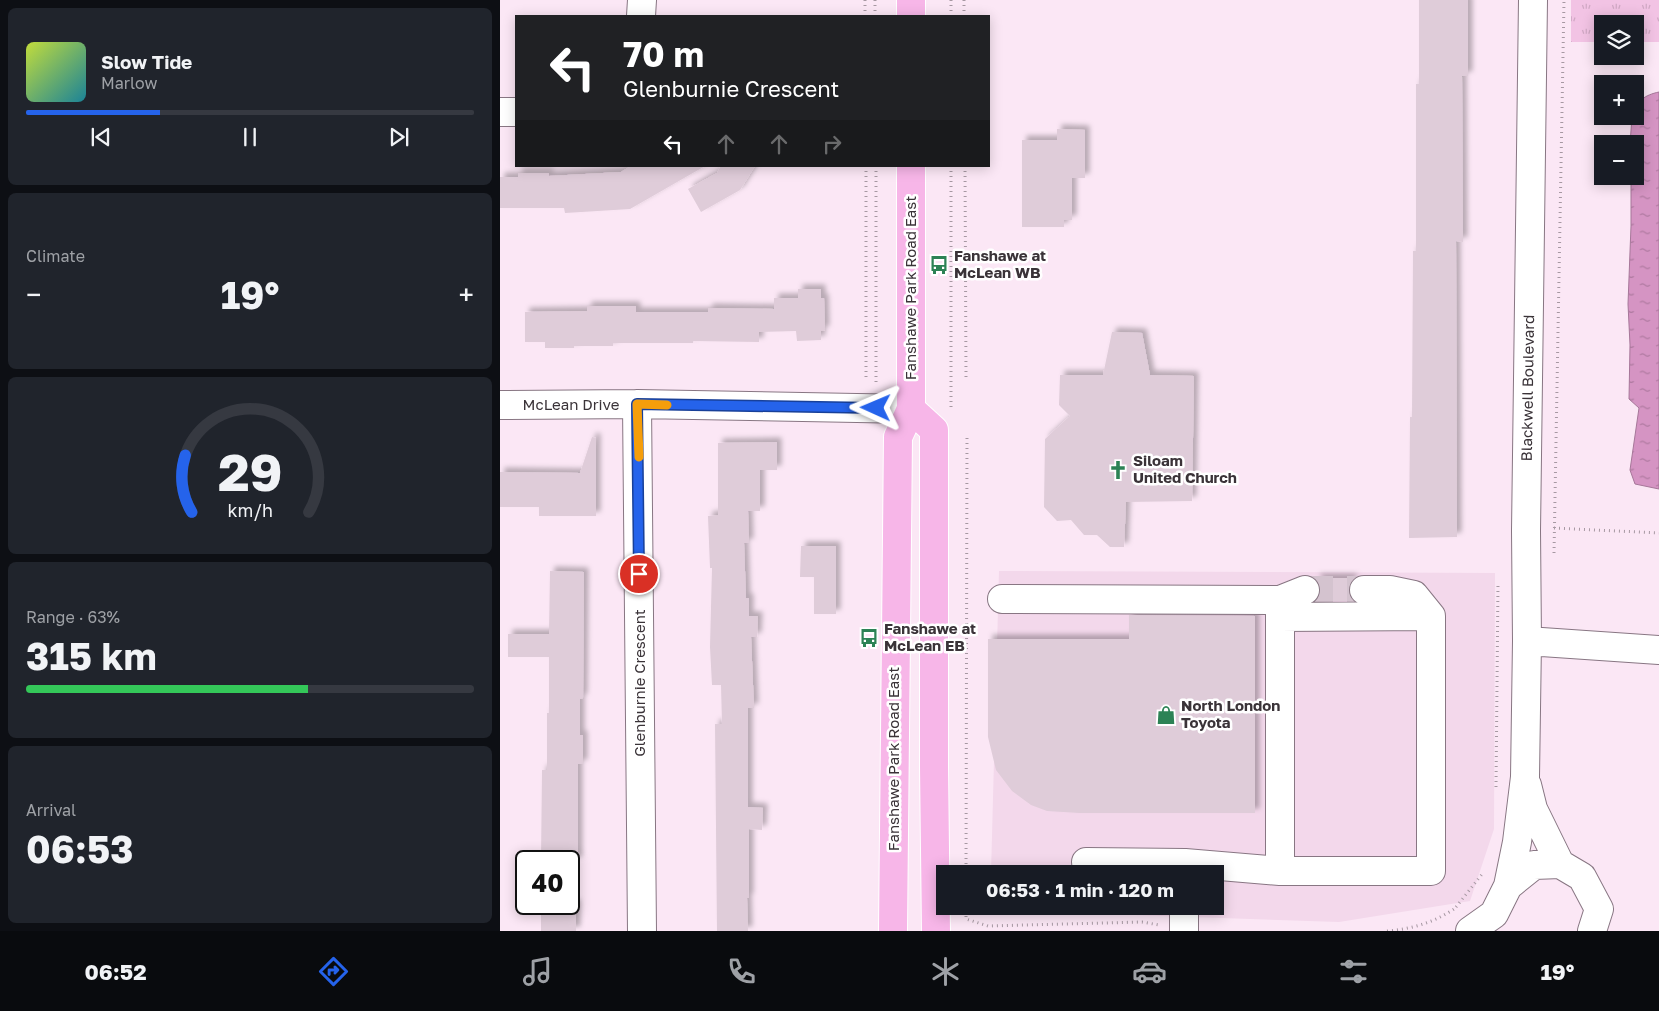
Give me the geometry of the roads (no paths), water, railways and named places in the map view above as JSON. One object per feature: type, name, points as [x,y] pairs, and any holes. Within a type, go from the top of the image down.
[{"type":"main road","points":[[911,0],[911,15]]},
{"type":"main road","name":"Fanshawe Park Road East","points":[[892,931],[898,437],[911,409],[910,167]]},
{"type":"main road","points":[[911,409],[934,430],[936,931]]},
{"type":"street","points":[[641,15],[642,0]]},
{"type":"street","name":"Blackwell Boulevard","points":[[1470,931],[1497,922],[1508,886],[1517,842],[1525,777],[1526,531],[1533,0]]},
{"type":"street","points":[[500,112],[515,112]]},
{"type":"street","name":"McLean Drive","points":[[500,405],[637,404],[911,409]]},
{"type":"street","name":"Glenburnie Crescent","points":[[637,404],[642,931]]},
{"type":"street","points":[[1280,608],[1305,590]]},
{"type":"street","points":[[1224,869],[1431,871],[1432,616],[1414,595],[1390,590],[1364,590]]},
{"type":"street","points":[[1002,599],[1280,608],[1432,616]]},
{"type":"street","points":[[1280,608],[1280,871]]},
{"type":"street","points":[[1527,640],[1659,650]]},
{"type":"street","name":"Blackwell Boulevard","points":[[1508,886],[1534,865],[1560,864],[1533,809],[1525,777]]},
{"type":"street","points":[[1086,862],[1136,865]]},
{"type":"street","points":[[1560,864],[1582,877],[1600,909],[1592,931]]},
{"type":"water","points":[[1659,92],[1659,489],[1635,484],[1630,470],[1639,408],[1629,399],[1630,345],[1628,304],[1631,185],[1644,185],[1644,135],[1631,135],[1631,125],[1644,125],[1644,99]]},
{"type":"tunnel","points":[[1305,590],[1364,590]]},
{"type":"place","name":"Fanshawe at McLean WB","points":[[939,265]]},
{"type":"place","name":"Siloam United Church","points":[[1118,470]]},
{"type":"place","name":"Fanshawe at McLean EB","points":[[869,638]]},
{"type":"place","name":"North London Toyota","points":[[1166,715]]}]
